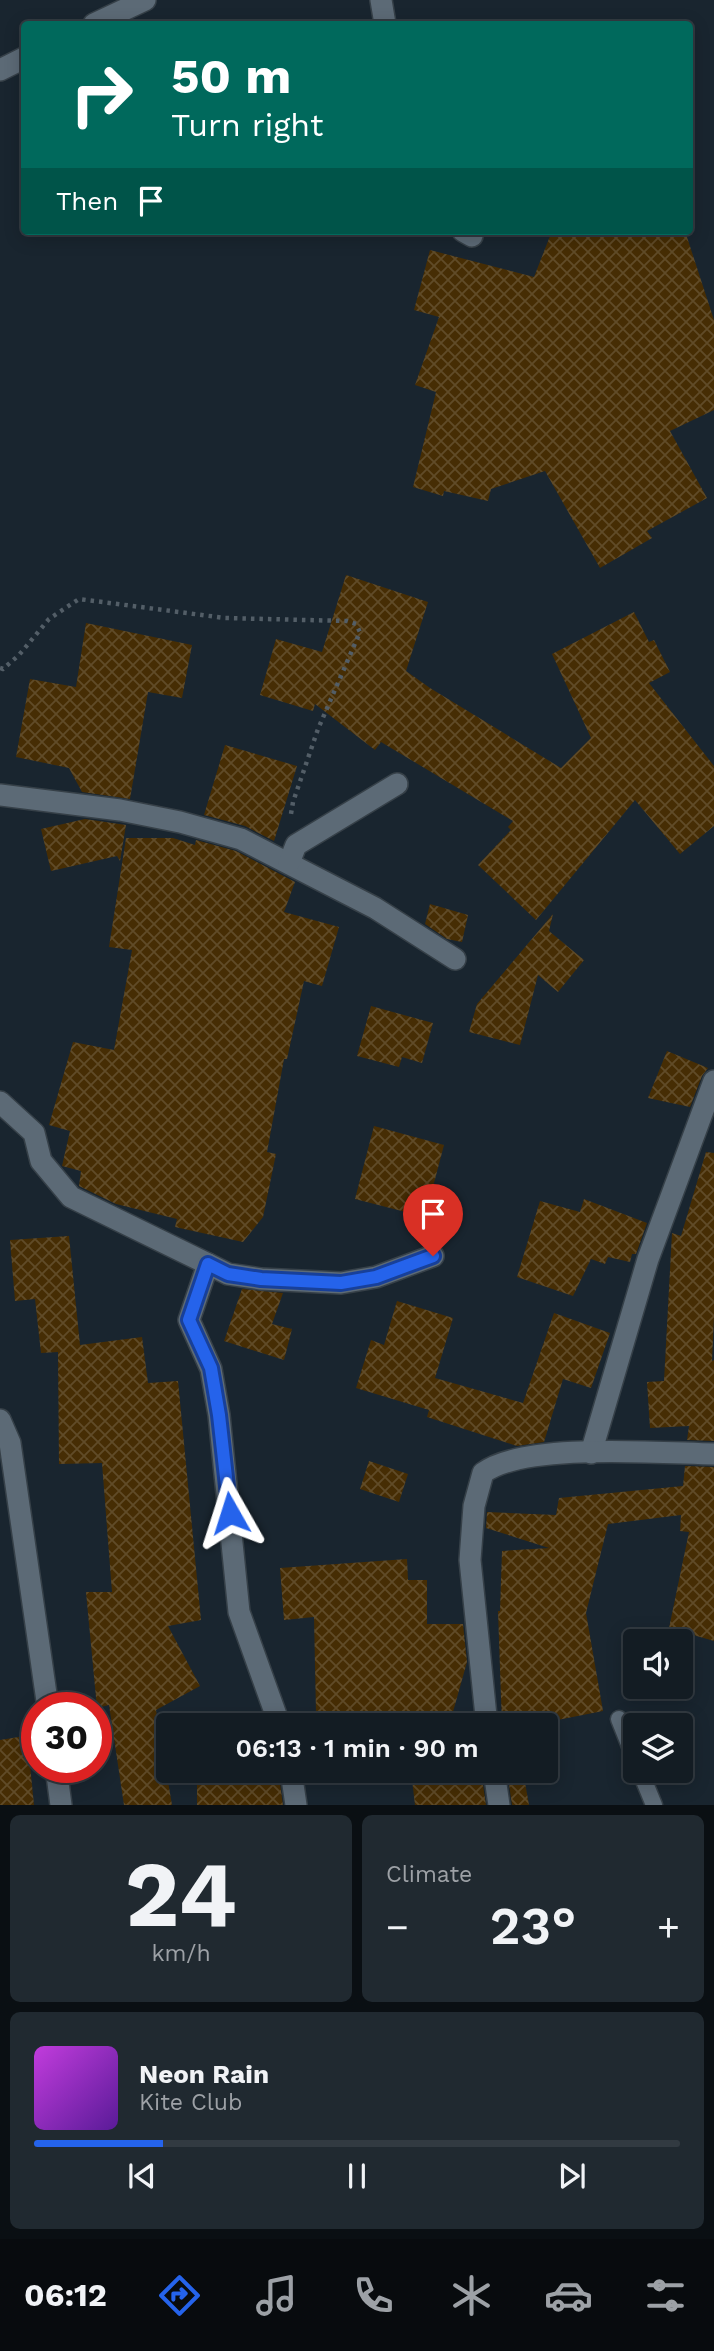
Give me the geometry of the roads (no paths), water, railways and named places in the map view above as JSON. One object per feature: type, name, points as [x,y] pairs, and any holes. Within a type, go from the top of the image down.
[{"type":"street","points":[[100,21],[145,0]]},
{"type":"street","points":[[381,0],[384,21]]},
{"type":"street","points":[[0,70],[21,60]]},
{"type":"street","points":[[292,854],[397,784]]},
{"type":"street","points":[[0,795],[120,810],[180,822],[292,854],[455,959]]},
{"type":"street","points":[[591,1453],[648,1259],[714,1081]]},
{"type":"street","points":[[0,1102],[34,1133],[41,1161],[71,1197],[228,1274],[261,1279],[341,1283],[376,1277],[433,1256]]},
{"type":"street","points":[[208,1264],[189,1320],[214,1380],[239,1612],[275,1713]]},
{"type":"street","points":[[0,1420],[10,1443],[46,1692]]},
{"type":"street","points":[[486,1713],[470,1560],[474,1506],[483,1473],[517,1458],[591,1453],[714,1454]]},
{"type":"street","points":[[58,1783],[61,1805]]},
{"type":"street","points":[[293,1783],[296,1805]]},
{"type":"street","points":[[496,1783],[499,1805]]},
{"type":"lane","points":[[619,1719],[623,1729]]},
{"type":"lane","points":[[645,1783],[654,1805]]}]
